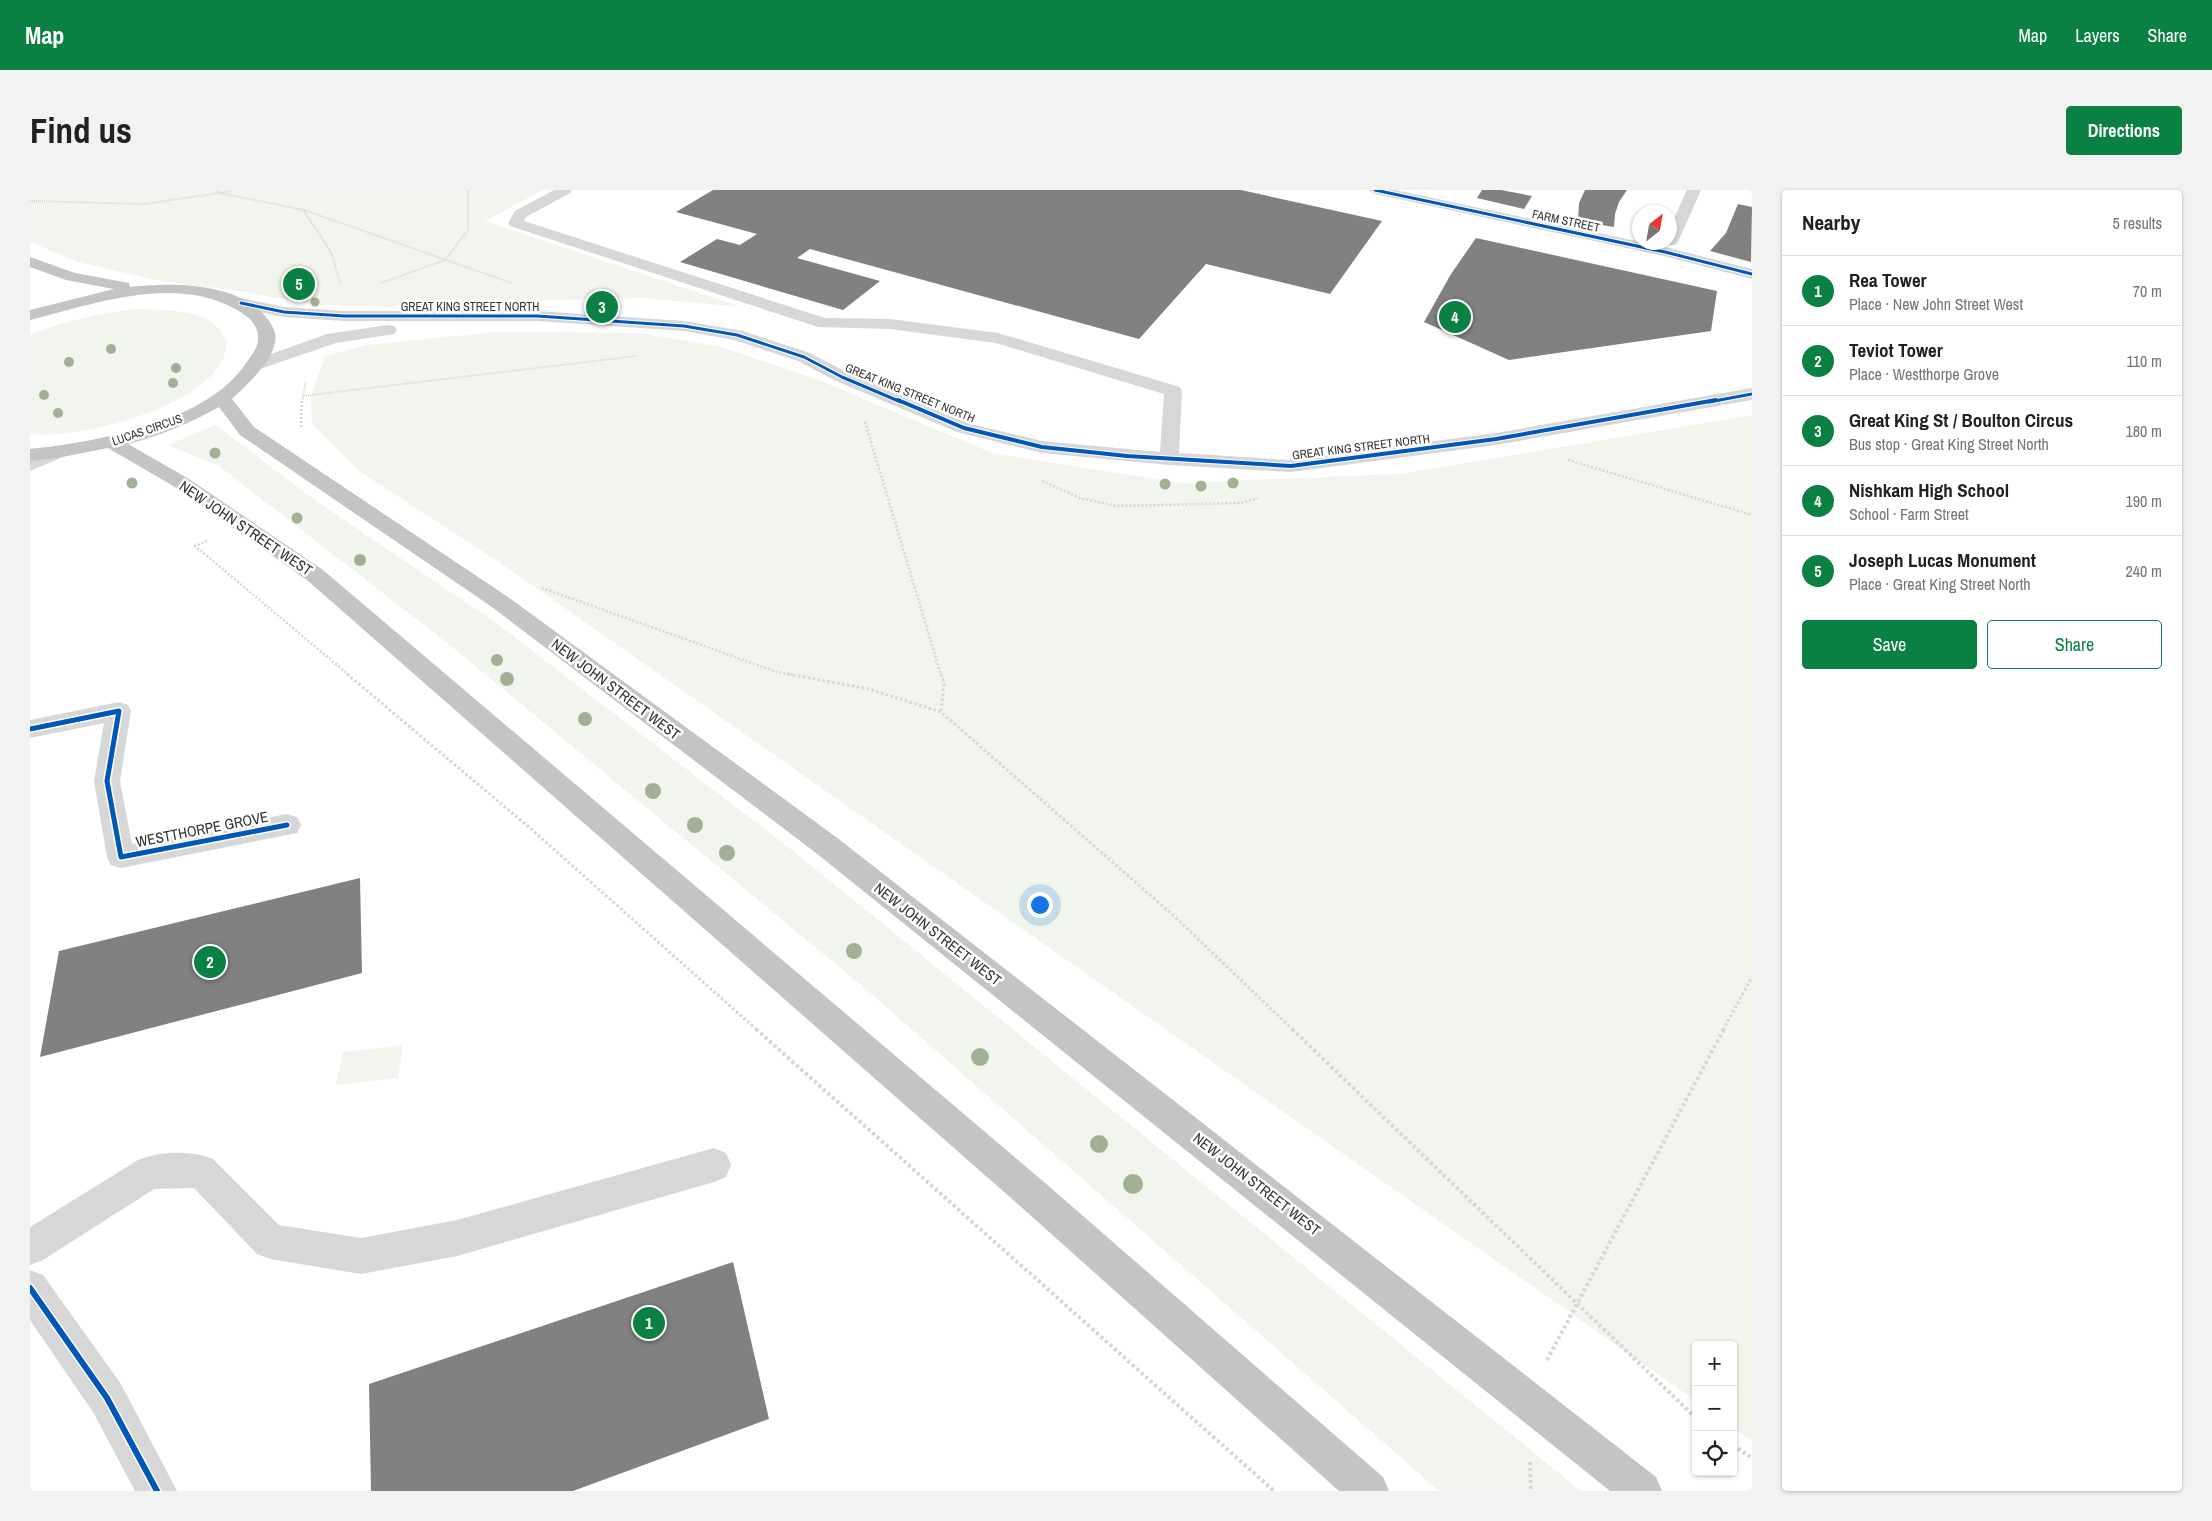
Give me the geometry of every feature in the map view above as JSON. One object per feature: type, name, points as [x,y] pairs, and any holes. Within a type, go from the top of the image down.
[{"type":"highway","points":[[30,262],[72,277],[145,290]]},
{"type":"highway","name":"LUCAS CIRCUS","points":[[30,315],[59,305],[103,295],[145,290],[182,290],[215,295],[241,303],[261,319],[267,340],[257,365],[242,381],[221,397],[183,418],[153,431],[112,443],[56,453],[30,454]]},
{"type":"highway","name":"NEW JOHN STREET WEST","points":[[221,397],[247,431],[500,602],[826,845],[1642,1491]]},
{"type":"highway","name":"NEW JOHN STREET WEST","points":[[112,443],[182,483],[315,575],[1024,1188],[1369,1491]]},
{"type":"street","points":[[565,190],[520,214],[515,223],[824,323],[890,324],[998,338],[1173,391],[1169,459]]},
{"type":"street","name":"FARM STREET","points":[[1375,190],[1632,239]]},
{"type":"street","points":[[1677,227],[1694,190]]},
{"type":"street","name":"FARM STREET","points":[[1677,249],[1752,274]]},
{"type":"street","name":"GREAT KING STREET NORTH","points":[[241,303],[284,312],[344,316],[537,316],[684,326],[737,335],[804,357],[842,377],[964,428],[1042,447],[1169,459],[1292,466],[1496,439],[1752,394]]},
{"type":"street","name":"GREAT KING STREET NORTH","points":[[257,365],[333,338],[384,330],[537,316]]},
{"type":"street","points":[[30,465],[56,453]]},
{"type":"street","name":"WESTTHORPE GROVE","points":[[30,729],[119,711],[107,781],[121,857],[287,826]]},
{"type":"street","points":[[30,1247],[150,1172],[201,1171],[270,1241],[362,1256],[457,1238],[714,1165]]},
{"type":"street","points":[[30,1288],[107,1398],[157,1491]]},
{"type":"path","points":[[216,190],[220,193],[304,210],[515,284]]},
{"type":"path","points":[[30,201],[144,204],[232,190]]},
{"type":"path","points":[[344,316],[355,299],[388,279],[445,260],[468,230],[468,190]]},
{"type":"path","points":[[304,210],[331,252],[339,283],[355,299]]},
{"type":"path","points":[[301,429],[302,396],[310,367],[333,338]]},
{"type":"path","points":[[302,396],[643,356]]},
{"type":"path","points":[[842,377],[859,404],[944,684],[941,712]]},
{"type":"path","points":[[1562,458],[1752,515]]},
{"type":"path","points":[[195,546],[530,828],[1274,1491]]},
{"type":"path","points":[[537,586],[777,672],[869,689],[941,712],[1173,915],[1692,1414]]},
{"type":"path","points":[[1531,1491],[1528,1399],[1576,1303],[1752,977]]},
{"type":"path","points":[[1737,1448],[1752,1458]]},
{"type":"shaded area","points":[[30,190],[543,190],[485,221],[741,307],[643,298],[546,300],[396,307],[319,305],[239,291],[161,281],[78,262],[30,242]]},
{"type":"shaded area","points":[[134,309],[179,311],[191,313],[211,321],[227,341],[223,360],[209,377],[189,393],[164,406],[136,417],[107,426],[78,431],[30,434],[30,335],[81,319]]},
{"type":"shaded area","points":[[496,332],[639,333],[722,347],[821,381],[992,453],[1180,483],[1400,474],[1752,415],[1752,1441],[1737,1431],[1737,1341],[1692,1341],[1692,1398],[499,562],[359,471],[312,423],[311,396],[325,356],[367,345]]},
{"type":"shaded area","points":[[216,425],[316,501],[495,622],[797,854],[1581,1491],[1439,1491],[861,985],[451,646],[219,466],[168,445]]},
{"type":"shaded area","points":[[403,1045],[398,1078],[336,1085],[343,1052]]},
{"type":"building","points":[[713,190],[1241,190],[1382,221],[1330,294],[1206,264],[1139,339],[810,249],[797,258],[880,281],[843,310],[680,262],[717,239],[740,245],[757,234],[676,212]]},
{"type":"building","points":[[1482,190],[1501,190],[1532,196],[1524,209],[1477,198]]},
{"type":"building","points":[[1585,190],[1627,190],[1619,202],[1615,214],[1614,227],[1578,221],[1579,203]]},
{"type":"building","points":[[1738,204],[1752,207],[1751,262],[1710,251],[1726,233]]},
{"type":"building","points":[[1476,238],[1717,291],[1711,331],[1509,360],[1424,322],[1451,274]]},
{"type":"building","points":[[360,878],[362,973],[40,1057],[59,951]]},
{"type":"building","points":[[733,1262],[769,1419],[573,1491],[371,1491],[369,1384]]},
{"type":"cycle path","points":[[1375,190],[1665,252],[1752,274]]},
{"type":"cycle path","points":[[241,303],[284,312],[344,316],[537,316],[684,326],[737,335],[804,357],[842,377],[964,428],[1042,447],[1127,456],[1291,466],[1496,439],[1752,394]]},
{"type":"cycle path","points":[[30,729],[119,711],[107,781],[121,857],[287,825]]},
{"type":"cycle path","points":[[30,1288],[107,1398],[157,1491]]},
{"type":"place","name":"Joseph Lucas Monument","points":[[299,284]]},
{"type":"place","name":"Great King St / Boulton Circus","points":[[602,307]]},
{"type":"place","name":"Nishkam High School","points":[[1455,317]]},
{"type":"place","name":"Teviot Tower","points":[[210,962]]},
{"type":"place","name":"Rea Tower","points":[[649,1323]]}]
